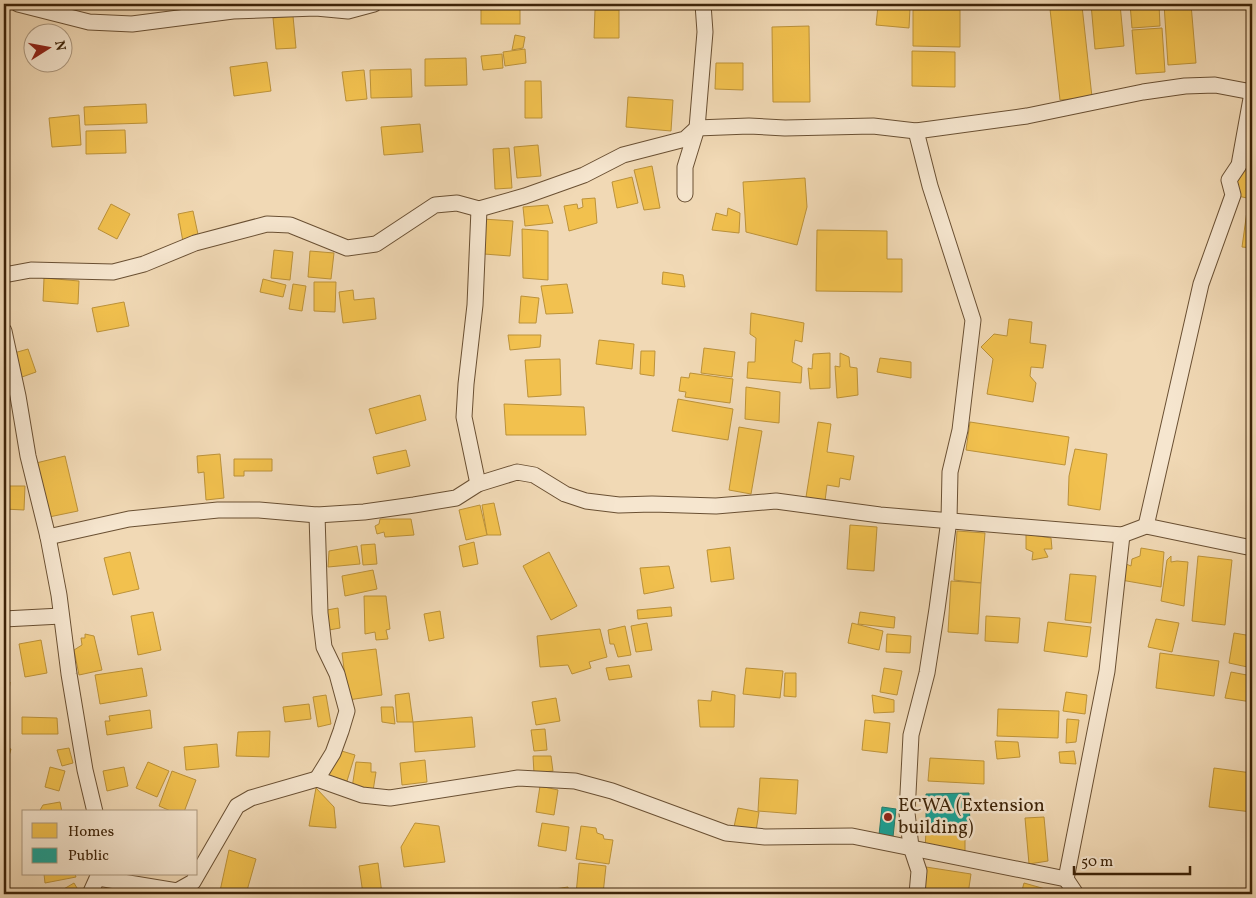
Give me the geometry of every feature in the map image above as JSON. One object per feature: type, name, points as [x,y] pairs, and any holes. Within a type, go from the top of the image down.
[{"type":"street","points":[[18,4],[89,22],[132,24],[233,11],[316,8],[348,11],[374,4]]},
{"type":"street","points":[[685,194],[685,167],[696,128],[705,32],[703,4]]},
{"type":"street","points":[[4,275],[31,270],[113,272],[144,264],[195,243],[267,224],[290,225],[347,248],[376,244],[435,205],[457,203],[479,209],[525,196],[584,174],[623,155],[685,139],[696,128],[873,126],[916,131],[1028,116],[1143,92],[1185,86],[1216,85],[1252,92],[1239,165],[1229,180],[1233,195],[1201,284],[1146,526]]},
{"type":"street","points":[[916,131],[930,186],[973,320],[960,430],[950,472],[949,520],[927,673],[911,736],[907,813],[911,847],[918,871],[917,894]]},
{"type":"street","points":[[478,484],[464,417],[475,304],[479,209]]},
{"type":"street","points":[[4,331],[28,456],[48,537],[59,595],[85,770],[95,810]]},
{"type":"street","points":[[48,537],[128,520],[218,510],[259,510],[317,515],[372,511],[456,498],[478,484],[517,472],[534,474],[565,494],[586,501],[619,505],[716,506],[776,501],[880,514],[1122,535],[1146,526],[1252,548]]},
{"type":"street","points":[[317,515],[320,613],[324,646],[337,674],[346,711],[342,731],[333,753],[317,779]]},
{"type":"street","points":[[1066,879],[1107,672],[1122,535]]},
{"type":"street","points":[[4,619],[61,616]]},
{"type":"street","points":[[198,873],[237,806],[251,798],[317,779],[362,795],[390,798],[518,778],[575,781],[612,791],[726,834],[766,837],[852,836],[1066,879],[1076,894]]},
{"type":"street","points":[[90,894],[99,876],[177,891],[193,882],[196,876]]},
{"type":"building: Homes","points":[[1091,4],[1120,4],[1124,46],[1095,49]]},
{"type":"building: Homes","points":[[1130,4],[1159,4],[1160,26],[1132,28]]},
{"type":"building: Homes","points":[[1164,4],[1191,4],[1196,63],[1168,65]]},
{"type":"building: Homes","points":[[1246,4],[1252,4],[1252,48],[1249,48]]},
{"type":"building: Homes","points":[[878,6],[910,8],[909,28],[876,25]]},
{"type":"building: Homes","points":[[1082,6],[1092,97],[1060,100],[1050,9]]},
{"type":"building: Homes","points":[[481,8],[520,8],[520,24],[481,24]]},
{"type":"building: Homes","points":[[595,10],[619,10],[619,38],[594,38]]},
{"type":"building: Homes","points":[[913,10],[960,10],[960,47],[913,46]]},
{"type":"building: Homes","points":[[293,16],[296,48],[276,49],[273,18]]},
{"type":"building: Homes","points":[[809,26],[810,102],[773,102],[772,27]]},
{"type":"building: Homes","points":[[1162,28],[1165,72],[1136,74],[1132,30]]},
{"type":"building: Homes","points":[[515,35],[525,37],[523,48],[512,50]]},
{"type":"building: Homes","points":[[525,49],[526,63],[505,66],[503,52]]},
{"type":"building: Homes","points":[[912,51],[955,52],[955,87],[912,86]]},
{"type":"building: Homes","points":[[502,54],[503,68],[483,70],[481,56]]},
{"type":"building: Homes","points":[[466,58],[467,85],[425,86],[425,59]]},
{"type":"building: Homes","points":[[267,62],[271,91],[234,96],[230,67]]},
{"type":"building: Homes","points":[[716,63],[743,63],[743,90],[715,89]]},
{"type":"building: Homes","points":[[411,69],[412,97],[371,98],[370,70]]},
{"type":"building: Homes","points":[[364,70],[367,99],[346,101],[342,72]]},
{"type":"building: Homes","points":[[525,81],[541,81],[542,118],[525,118]]},
{"type":"building: Homes","points":[[628,97],[673,100],[671,131],[626,127]]},
{"type":"building: Homes","points":[[146,104],[147,123],[85,125],[84,107]]},
{"type":"building: Homes","points":[[79,115],[81,145],[52,147],[49,118]]},
{"type":"building: Homes","points":[[420,124],[423,152],[384,155],[381,127]]},
{"type":"building: Homes","points":[[125,130],[126,153],[86,154],[86,131]]},
{"type":"building: Homes","points":[[538,145],[541,176],[517,178],[514,147]]},
{"type":"building: Homes","points":[[509,148],[512,188],[495,189],[493,149]]},
{"type":"building: Homes","points":[[1239,165],[1252,168],[1252,190],[1249,190],[1247,198],[1233,195]]},
{"type":"building: Homes","points":[[652,166],[660,208],[644,210],[634,170]]},
{"type":"building: Homes","points":[[632,177],[638,203],[617,208],[612,182]]},
{"type":"building: Homes","points":[[805,178],[807,207],[797,245],[746,232],[743,182]]},
{"type":"building: Homes","points":[[595,198],[597,223],[569,231],[564,206],[577,204],[578,209],[583,207],[582,199]]},
{"type":"building: Homes","points":[[111,204],[130,214],[117,239],[98,229]]},
{"type":"building: Homes","points":[[548,205],[553,223],[525,226],[523,207]]},
{"type":"building: Homes","points":[[728,208],[740,213],[739,233],[712,230],[716,213],[727,216]]},
{"type":"building: Homes","points":[[193,211],[199,239],[183,242],[178,214]]},
{"type":"building: Homes","points":[[1247,211],[1252,212],[1252,248],[1242,247]]},
{"type":"building: Homes","points":[[483,219],[513,221],[510,256],[484,254]]},
{"type":"building: Homes","points":[[522,229],[548,231],[548,280],[523,278]]},
{"type":"building: Homes","points":[[817,230],[887,231],[887,259],[902,259],[902,292],[816,291]]},
{"type":"building: Homes","points":[[274,250],[293,252],[290,280],[271,278]]},
{"type":"building: Homes","points":[[310,251],[334,253],[331,279],[308,277]]},
{"type":"building: Homes","points":[[663,272],[683,275],[685,287],[662,284]]},
{"type":"building: Homes","points":[[44,278],[79,281],[78,304],[43,301]]},
{"type":"building: Homes","points":[[263,279],[286,285],[283,297],[260,292]]},
{"type":"building: Homes","points":[[314,282],[336,282],[335,312],[314,311]]},
{"type":"building: Homes","points":[[293,284],[306,286],[302,311],[289,309]]},
{"type":"building: Homes","points":[[567,284],[573,313],[546,314],[541,286]]},
{"type":"building: Homes","points":[[353,290],[354,300],[374,298],[376,319],[343,323],[339,292]]},
{"type":"building: Homes","points":[[521,296],[539,298],[536,323],[519,323]]},
{"type":"building: Homes","points":[[124,302],[129,326],[97,332],[92,308]]},
{"type":"building: Homes","points":[[751,313],[804,323],[802,342],[795,340],[792,362],[802,367],[801,383],[747,378],[748,362],[755,362],[756,338],[750,334]]},
{"type":"building: Homes","points":[[1009,319],[1032,322],[1030,343],[1046,345],[1043,368],[1031,367],[1030,376],[1036,383],[1033,402],[987,394],[993,359],[981,347],[994,334],[1007,336]]},
{"type":"building: Homes","points":[[508,335],[541,335],[540,347],[510,350]]},
{"type":"building: Homes","points":[[599,340],[634,344],[632,369],[596,364]]},
{"type":"building: Homes","points":[[704,348],[735,352],[732,377],[701,373]]},
{"type":"building: Homes","points":[[28,349],[36,372],[22,377],[14,353]]},
{"type":"building: Homes","points":[[641,351],[655,351],[654,376],[640,374]]},
{"type":"building: Homes","points":[[830,353],[830,388],[810,389],[808,368],[812,369],[813,354]]},
{"type":"building: Homes","points":[[840,353],[849,357],[850,367],[857,368],[858,395],[837,398],[835,366],[840,367]]},
{"type":"building: Homes","points":[[880,358],[911,362],[911,378],[877,372]]},
{"type":"building: Homes","points":[[560,359],[561,395],[528,397],[525,360]]},
{"type":"building: Homes","points":[[690,373],[733,379],[730,403],[685,397],[686,392],[679,391],[681,377],[689,378]]},
{"type":"building: Homes","points":[[746,387],[780,392],[779,423],[745,419]]},
{"type":"building: Homes","points":[[420,395],[426,420],[376,434],[369,409]]},
{"type":"building: Homes","points":[[678,399],[733,409],[728,440],[672,431]]},
{"type":"building: Homes","points":[[504,404],[584,407],[586,435],[506,435]]},
{"type":"building: Homes","points":[[818,422],[831,424],[827,452],[854,456],[850,480],[840,478],[839,487],[827,485],[825,501],[806,497]]},
{"type":"building: Homes","points":[[970,422],[1069,437],[1065,465],[966,450]]},
{"type":"building: Homes","points":[[739,427],[762,431],[751,494],[729,490]]},
{"type":"building: Homes","points":[[1075,449],[1107,454],[1100,510],[1068,505],[1069,476]]},
{"type":"building: Homes","points":[[406,450],[410,466],[377,474],[373,457]]},
{"type":"building: Homes","points":[[220,454],[224,498],[206,500],[204,472],[198,473],[197,456]]},
{"type":"building: Homes","points":[[65,456],[78,511],[49,517],[36,463]]},
{"type":"building: Homes","points":[[234,459],[272,459],[272,471],[244,471],[244,476],[234,476]]},
{"type":"building: Homes","points":[[4,486],[25,486],[24,510],[4,509]]},
{"type":"building: Homes","points":[[494,503],[501,535],[487,535],[482,505]]},
{"type":"building: Homes","points":[[480,505],[487,535],[466,540],[459,510]]},
{"type":"building: Homes","points":[[380,519],[411,519],[414,535],[385,537],[384,532],[377,534],[375,526],[379,524]]},
{"type":"building: Homes","points":[[850,525],[877,527],[874,571],[847,569]]},
{"type":"building: Homes","points":[[957,531],[985,533],[981,583],[954,580]]},
{"type":"building: Homes","points":[[1026,534],[1051,538],[1052,549],[1044,549],[1048,557],[1032,560],[1033,552],[1026,549]]},
{"type":"building: Homes","points":[[474,542],[478,564],[463,567],[459,546]]},
{"type":"building: Homes","points":[[375,544],[377,564],[363,565],[361,545]]},
{"type":"building: Homes","points":[[357,546],[360,564],[328,567],[329,551]]},
{"type":"building: Homes","points":[[730,547],[734,579],[711,582],[707,550]]},
{"type":"building: Homes","points":[[1141,548],[1164,552],[1161,587],[1121,580],[1126,564],[1131,566],[1132,559],[1140,556]]},
{"type":"building: Homes","points":[[130,552],[139,589],[113,595],[104,558]]},
{"type":"building: Homes","points":[[549,552],[577,606],[551,620],[523,566]]},
{"type":"building: Homes","points":[[1171,556],[1171,562],[1188,562],[1184,606],[1161,601],[1167,560]]},
{"type":"building: Homes","points":[[1198,556],[1232,560],[1225,625],[1192,621]]},
{"type":"building: Homes","points":[[669,566],[674,588],[644,594],[640,568]]},
{"type":"building: Homes","points":[[373,570],[377,589],[345,596],[342,576]]},
{"type":"building: Homes","points":[[1070,574],[1096,576],[1091,623],[1065,620]]},
{"type":"building: Homes","points":[[951,581],[981,583],[978,634],[948,632]]},
{"type":"building: Homes","points":[[364,596],[386,596],[390,629],[386,630],[388,639],[376,640],[375,632],[365,634]]},
{"type":"building: Homes","points":[[671,607],[672,616],[638,619],[637,610]]},
{"type":"building: Homes","points":[[338,608],[340,628],[329,630],[327,610]]},
{"type":"building: Homes","points":[[440,611],[444,638],[429,641],[424,614]]},
{"type":"building: Homes","points":[[153,612],[161,650],[138,655],[131,616]]},
{"type":"building: Homes","points":[[860,612],[895,617],[894,628],[858,624]]},
{"type":"building: Homes","points":[[986,616],[1020,618],[1018,643],[985,641]]},
{"type":"building: Homes","points":[[1156,619],[1179,623],[1172,652],[1148,647]]},
{"type":"building: Homes","points":[[1048,622],[1091,627],[1087,657],[1044,651]]},
{"type":"building: Homes","points":[[647,623],[652,650],[636,652],[631,626]]},
{"type":"building: Homes","points":[[852,623],[883,631],[879,650],[848,643]]},
{"type":"building: Homes","points":[[625,626],[631,655],[618,657],[614,644],[610,644],[608,630]]},
{"type":"building: Homes","points":[[600,629],[607,657],[589,662],[591,668],[572,674],[568,665],[540,667],[537,636]]},
{"type":"building: Homes","points":[[1234,633],[1252,636],[1252,668],[1229,663]]},
{"type":"building: Homes","points":[[85,634],[94,636],[102,670],[79,675],[74,650],[82,645],[81,638],[85,638]]},
{"type":"building: Homes","points":[[887,634],[911,636],[910,653],[886,652]]},
{"type":"building: Homes","points":[[41,640],[47,673],[25,677],[19,644]]},
{"type":"building: Homes","points":[[376,649],[382,695],[348,700],[342,653]]},
{"type":"building: Homes","points":[[1160,653],[1219,661],[1214,696],[1156,688]]},
{"type":"building: Homes","points":[[629,665],[632,677],[609,680],[606,668]]},
{"type":"building: Homes","points":[[142,668],[147,696],[100,704],[95,675]]},
{"type":"building: Homes","points":[[746,668],[783,671],[780,698],[743,694]]},
{"type":"building: Homes","points":[[884,668],[902,671],[897,695],[880,692]]},
{"type":"building: Homes","points":[[1231,672],[1252,676],[1252,702],[1225,698]]},
{"type":"building: Homes","points":[[785,673],[796,673],[796,697],[784,696]]},
{"type":"building: Homes","points":[[4,681],[10,682],[5,731],[4,731]]},
{"type":"building: Homes","points":[[712,691],[735,695],[734,727],[700,727],[698,700],[711,701]]},
{"type":"building: Homes","points":[[1066,692],[1087,695],[1085,714],[1063,711]]},
{"type":"building: Homes","points":[[409,693],[413,722],[397,722],[395,695]]},
{"type":"building: Homes","points":[[326,695],[331,724],[318,727],[313,697]]},
{"type":"building: Homes","points":[[872,695],[894,700],[894,712],[874,713]]},
{"type":"building: Homes","points":[[556,698],[560,721],[536,725],[532,702]]},
{"type":"building: Homes","points":[[309,704],[311,719],[285,722],[283,707]]},
{"type":"building: Homes","points":[[381,707],[393,707],[395,724],[382,722]]},
{"type":"building: Homes","points":[[998,709],[1059,711],[1058,738],[997,736]]},
{"type":"building: Homes","points":[[150,710],[152,728],[107,735],[105,721],[110,721],[109,716]]},
{"type":"building: Homes","points":[[22,717],[57,718],[58,734],[22,734]]},
{"type":"building: Homes","points":[[472,717],[475,747],[415,752],[413,722]]},
{"type":"building: Homes","points":[[1067,719],[1079,720],[1076,742],[1066,743]]},
{"type":"building: Homes","points":[[865,720],[890,723],[887,753],[862,750]]},
{"type":"building: Homes","points":[[545,729],[547,750],[534,751],[531,730]]},
{"type":"building: Homes","points":[[270,731],[269,757],[236,756],[238,732]]},
{"type":"building: Homes","points":[[995,741],[1018,742],[1020,757],[997,759]]},
{"type":"building: Homes","points":[[217,744],[219,767],[186,770],[184,747]]},
{"type":"building: Homes","points":[[4,747],[11,749],[6,767],[4,766]]},
{"type":"building: Homes","points":[[69,748],[73,763],[62,766],[57,750]]},
{"type":"building: Homes","points":[[335,749],[355,755],[347,781],[327,775]]},
{"type":"building: Homes","points":[[1074,751],[1076,764],[1060,763],[1059,752]]},
{"type":"building: Homes","points":[[533,756],[551,756],[553,771],[534,773]]},
{"type":"building: Homes","points":[[930,758],[984,761],[984,784],[928,781]]},
{"type":"building: Homes","points":[[425,760],[427,782],[402,785],[400,763]]},
{"type":"building: Homes","points":[[148,762],[169,771],[157,797],[136,788]]},
{"type":"building: Homes","points":[[356,762],[371,763],[371,772],[376,772],[373,791],[352,788]]},
{"type":"building: Homes","points":[[50,767],[65,771],[59,791],[45,787]]},
{"type":"building: Homes","points":[[124,767],[128,786],[107,791],[103,771]]},
{"type":"building: Homes","points":[[1214,768],[1252,773],[1252,812],[1209,807]]},
{"type":"building: Homes","points":[[172,771],[196,780],[185,810],[168,810],[159,806]]},
{"type":"building: Homes","points":[[760,778],[798,780],[796,814],[758,811]]},
{"type":"building: Homes","points":[[540,786],[558,790],[554,815],[536,812]]},
{"type":"building: Homes","points":[[316,788],[334,807],[336,828],[309,826]]},
{"type":"building: Homes","points":[[60,802],[62,810],[40,810],[43,805]]},
{"type":"building: Homes","points":[[738,808],[759,812],[756,831],[734,827]]},
{"type":"building: Homes","points":[[1044,817],[1048,861],[1029,864],[1025,818]]},
{"type":"building: Homes","points":[[415,823],[439,826],[445,862],[404,867],[401,847]]},
{"type":"building: Homes","points":[[542,823],[569,827],[566,851],[538,846]]},
{"type":"building: Homes","points":[[581,826],[596,828],[597,833],[603,835],[604,839],[613,840],[609,864],[576,859]]},
{"type":"building: Homes","points":[[926,831],[965,832],[965,851],[925,850]]},
{"type":"building: Homes","points":[[229,850],[256,859],[246,894],[220,891]]},
{"type":"building: Homes","points":[[378,863],[382,894],[363,894],[359,866]]},
{"type":"building: Homes","points":[[579,863],[606,866],[603,894],[576,894]]},
{"type":"building: Homes","points":[[926,867],[971,874],[968,894],[922,894]]},
{"type":"building: Homes","points":[[44,876],[76,877],[45,883]]},
{"type":"building: Homes","points":[[74,883],[80,893],[57,893]]},
{"type":"building: Homes","points":[[1024,883],[1056,892],[1056,894],[1021,894]]},
{"type":"building: Homes","points":[[568,887],[569,894],[541,894],[541,891]]},
{"type":"building: Homes","points":[[331,890],[331,894],[293,894]]},
{"type":"building: Public","points":[[969,793],[970,826],[926,827],[926,794]]},
{"type":"building: Public","points":[[882,807],[896,809],[893,837],[879,835]]},
{"type":"place","name":"ECWA (Extension building)","points":[[888,817]]}]
